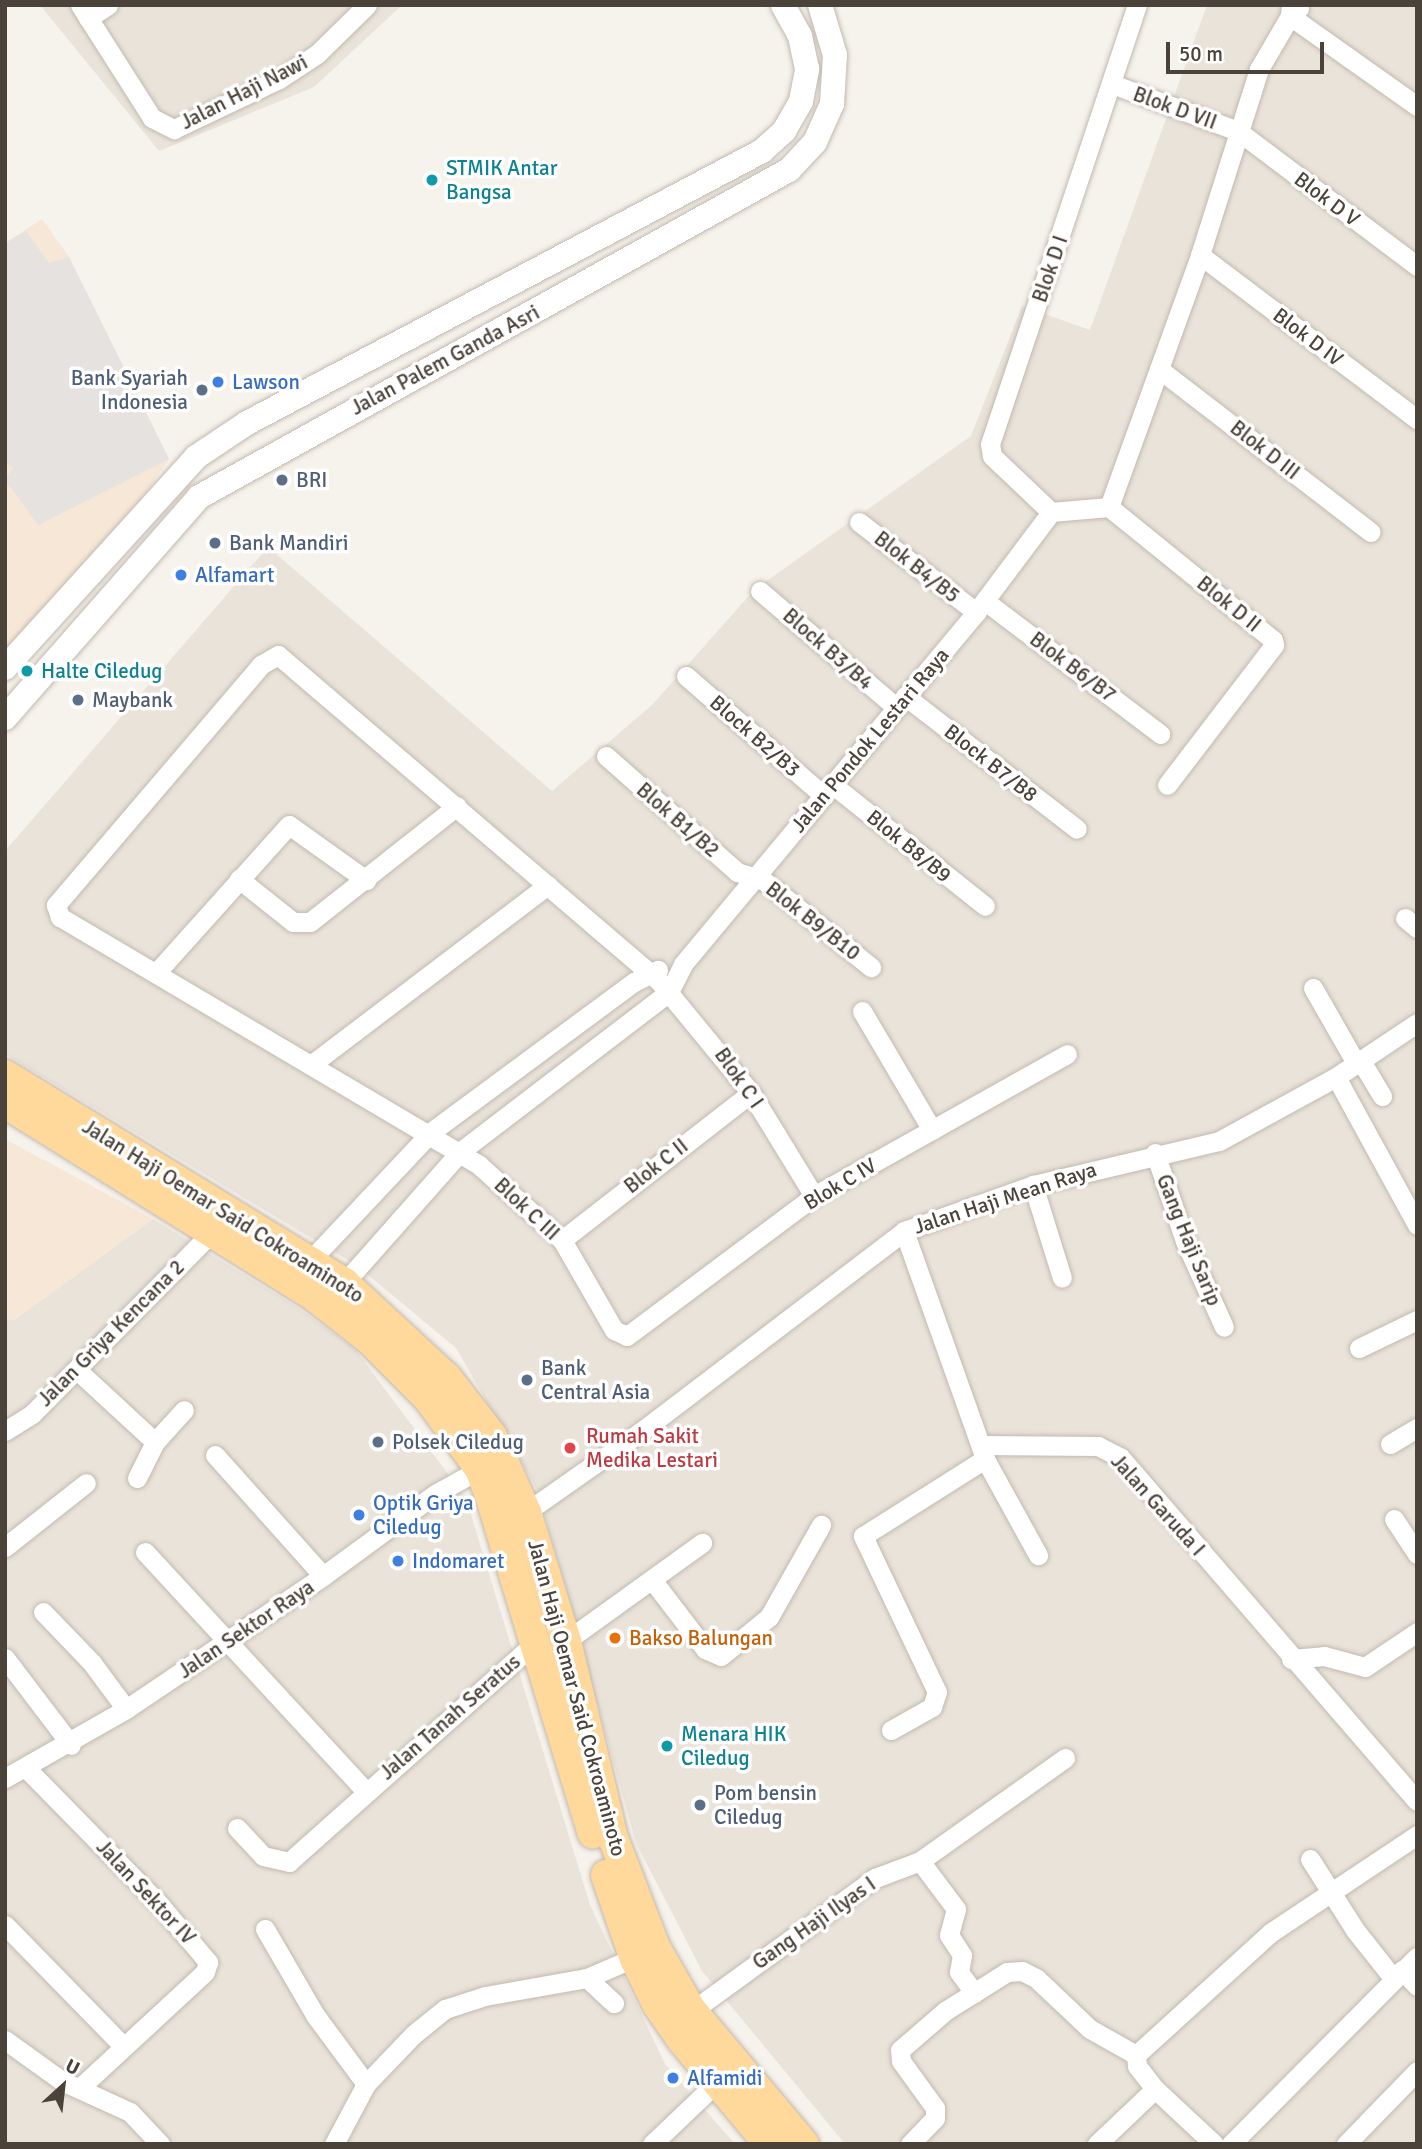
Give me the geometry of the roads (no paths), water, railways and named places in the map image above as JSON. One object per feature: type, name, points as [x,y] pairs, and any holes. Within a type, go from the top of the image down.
[{"type":"main road","name":"Jalan Haji Oemar Said Cokroaminoto","points":[[5,1075],[334,1294],[454,1387],[492,1436],[526,1512],[566,1641],[613,1838],[645,1953]]},
{"type":"main road","name":"Jalan Haji Oemar Said Cokroaminoto","points":[[5,1103],[213,1231],[300,1271]]},
{"type":"main road","name":"Jalan Haji Oemar Said Cokroaminoto","points":[[334,1294],[369,1339],[428,1398],[480,1469],[535,1643],[645,1953],[717,2082],[769,2144]]},
{"type":"main road","name":"Jalan Haji Oemar Said Cokroaminoto","points":[[682,2018],[804,2144]]},
{"type":"street","points":[[84,11],[108,5]]},
{"type":"street","name":"Jalan Palem Ganda Asri","points":[[5,668],[196,457],[247,423],[762,151],[784,131],[801,101],[807,69],[800,36],[783,5]]},
{"type":"street","name":"Jalan Palem Ganda Asri","points":[[5,718],[199,497],[789,170],[815,142],[832,104],[835,55],[820,5]]},
{"type":"street","name":"Blok D I","points":[[1051,512],[992,456],[990,444],[1137,5]]},
{"type":"street","name":"Jalan Haji Nawi","points":[[84,11],[152,118],[174,129],[289,73],[317,54],[363,7]]},
{"type":"street","points":[[1051,512],[1109,507],[1200,255],[1259,69],[1294,9],[1417,106]]},
{"type":"street","name":"Blok D VII","points":[[1112,84],[1238,131]]},
{"type":"street","name":"Blok D V","points":[[1238,131],[1417,266]]},
{"type":"street","name":"Blok D IV","points":[[1200,255],[1417,419]]},
{"type":"street","name":"Blok D III","points":[[1159,369],[1371,531]]},
{"type":"street","name":"Blok D II","points":[[1109,507],[1273,640],[1274,645],[1167,785]]},
{"type":"street","name":"Jalan Pondok Lestari Raya","points":[[334,1294],[461,1151],[668,992],[683,964],[981,606],[1051,512]]},
{"type":"street","name":"Blok B4/B5","points":[[859,522],[981,606]]},
{"type":"street","name":"Block B3/B4","points":[[760,591],[900,702]]},
{"type":"street","name":"Blok B6/B7","points":[[981,606],[1160,734]]},
{"type":"street","name":"Blok C I","points":[[156,973],[61,917],[56,905],[261,665],[278,654],[457,806],[668,992],[751,1093],[814,1196]]},
{"type":"street","name":"Block B2/B3","points":[[686,676],[828,791]]},
{"type":"street","name":"Block B7/B8","points":[[900,702],[1077,829]]},
{"type":"street","name":"Blok B1/B2","points":[[606,756],[737,872],[753,880]]},
{"type":"street","name":"Blok B8/B9","points":[[828,791],[985,906]]},
{"type":"street","points":[[239,879],[299,924],[316,919],[457,806]]},
{"type":"street","points":[[156,973],[289,825],[366,880]]},
{"type":"street","name":"Blok B9/B10","points":[[753,880],[763,880],[871,967]]},
{"type":"street","points":[[312,1064],[548,885]]},
{"type":"street","points":[[300,1271],[430,1132],[648,972],[683,964]]},
{"type":"street","name":"Blok C III","points":[[156,973],[461,1151],[562,1240],[614,1330],[627,1336]]},
{"type":"street","points":[[1313,988],[1382,1096]]},
{"type":"street","points":[[862,1012],[932,1130]]},
{"type":"street","name":"Jalan Haji Mean Raya","points":[[526,1512],[643,1430],[904,1231],[1033,1185],[1155,1153],[1219,1141],[1336,1077],[1417,1023]]},
{"type":"street","name":"Blok C IV","points":[[627,1336],[814,1196],[1067,1054]]},
{"type":"street","points":[[1336,1077],[1415,1216]]},
{"type":"street","name":"Blok C II","points":[[562,1240],[751,1093]]},
{"type":"street","name":"Gang Haji Sarip","points":[[1155,1153],[1185,1241],[1224,1327]]},
{"type":"street","points":[[1033,1185],[1062,1278]]},
{"type":"street","name":"Jalan Griya Kencana 2","points":[[5,1431],[32,1414],[213,1231]]},
{"type":"street","points":[[904,1231],[983,1452],[1038,1555]]},
{"type":"street","points":[[1359,1348],[1417,1320]]},
{"type":"street","points":[[77,1370],[155,1442]]},
{"type":"street","points":[[137,1478],[155,1442],[184,1410]]},
{"type":"street","points":[[1390,1444],[1417,1428]]},
{"type":"street","name":"Jalan Garuda I","points":[[983,1452],[1098,1446],[1120,1457],[1417,1801]]},
{"type":"street","points":[[891,1730],[932,1707],[937,1692],[863,1536],[983,1452]]},
{"type":"street","points":[[215,1455],[323,1576]]},
{"type":"street","name":"Jalan Sektor Raya","points":[[5,1778],[71,1745],[225,1644],[435,1494],[480,1469]]},
{"type":"street","points":[[5,1547],[86,1483]]},
{"type":"street","points":[[1394,1519],[1414,1544]]},
{"type":"street","points":[[653,1581],[705,1649],[721,1656],[769,1617],[821,1525]]},
{"type":"street","points":[[566,1641],[653,1581],[702,1543]]},
{"type":"street","points":[[145,1552],[225,1644],[365,1790]]},
{"type":"street","points":[[43,1612],[92,1663],[126,1709]]},
{"type":"street","points":[[1291,1658],[1324,1656],[1364,1667],[1417,1632]]},
{"type":"street","name":"Jalan Tanah Seratus","points":[[237,1828],[263,1856],[289,1861],[365,1790],[535,1643]]},
{"type":"street","points":[[5,1658],[71,1745]]},
{"type":"street","name":"Gang Haji Ilyas I","points":[[682,2018],[875,1878],[920,1861],[1065,1758]]},
{"type":"street","name":"Jalan Sektor IV","points":[[26,1768],[160,1905],[208,1962],[205,1972],[123,2046]]},
{"type":"street","points":[[1136,2055],[1270,1933],[1331,1896],[1417,1835]]},
{"type":"street","points":[[1310,1859],[1331,1896],[1397,1974],[1417,1986]]},
{"type":"street","points":[[920,1861],[956,1909],[949,1935],[962,1955],[959,1972],[974,1993]]},
{"type":"street","points":[[5,1924],[123,2046],[81,2087]]},
{"type":"street","points":[[265,1929],[315,2015],[366,2084]]},
{"type":"street","points":[[336,2143],[366,2084],[414,2034],[445,2010],[485,1996],[586,1978],[645,1953]]},
{"type":"street","points":[[1231,2144],[1397,1974],[1417,1957]]},
{"type":"street","points":[[910,2144],[935,2118],[935,2108],[901,2060],[900,2050],[974,1993],[1007,1972],[1028,1973],[1090,2029],[1136,2055]]},
{"type":"street","points":[[586,1978],[614,2003]]},
{"type":"street","points":[[5,2040],[62,2081],[81,2087],[130,2112],[160,2144]]},
{"type":"street","points":[[1136,2055],[1137,2066],[1155,2089],[1214,2144]]},
{"type":"street","points":[[1346,2144],[1417,2071]]},
{"type":"street","points":[[652,2144],[717,2082]]},
{"type":"street","points":[[1097,2144],[1155,2089]]},
{"type":"place","name":"STMIK Antar Bangsa","points":[[432,180]]},
{"type":"place","name":"Lawson","points":[[218,382]]},
{"type":"place","name":"Bank Syariah Indonesia","points":[[202,390]]},
{"type":"place","name":"BRI","points":[[282,480]]},
{"type":"place","name":"Bank Mandiri","points":[[215,543]]},
{"type":"place","name":"Alfamart","points":[[181,575]]},
{"type":"place","name":"Halte Ciledug","points":[[27,671]]},
{"type":"place","name":"Maybank","points":[[78,700]]},
{"type":"place","name":"Bank Central Asia","points":[[527,1380]]},
{"type":"place","name":"Polsek Ciledug","points":[[378,1442]]},
{"type":"place","name":"Rumah Sakit Medika Lestari","points":[[570,1448]]},
{"type":"place","name":"Optik Griya Ciledug","points":[[359,1515]]},
{"type":"place","name":"Indomaret","points":[[398,1561]]},
{"type":"place","name":"Bakso Balungan","points":[[615,1638]]},
{"type":"place","name":"Menara HIK Ciledug","points":[[667,1746]]},
{"type":"place","name":"Pom bensin Ciledug","points":[[700,1805]]},
{"type":"place","name":"Alfamidi","points":[[673,2078]]}]
